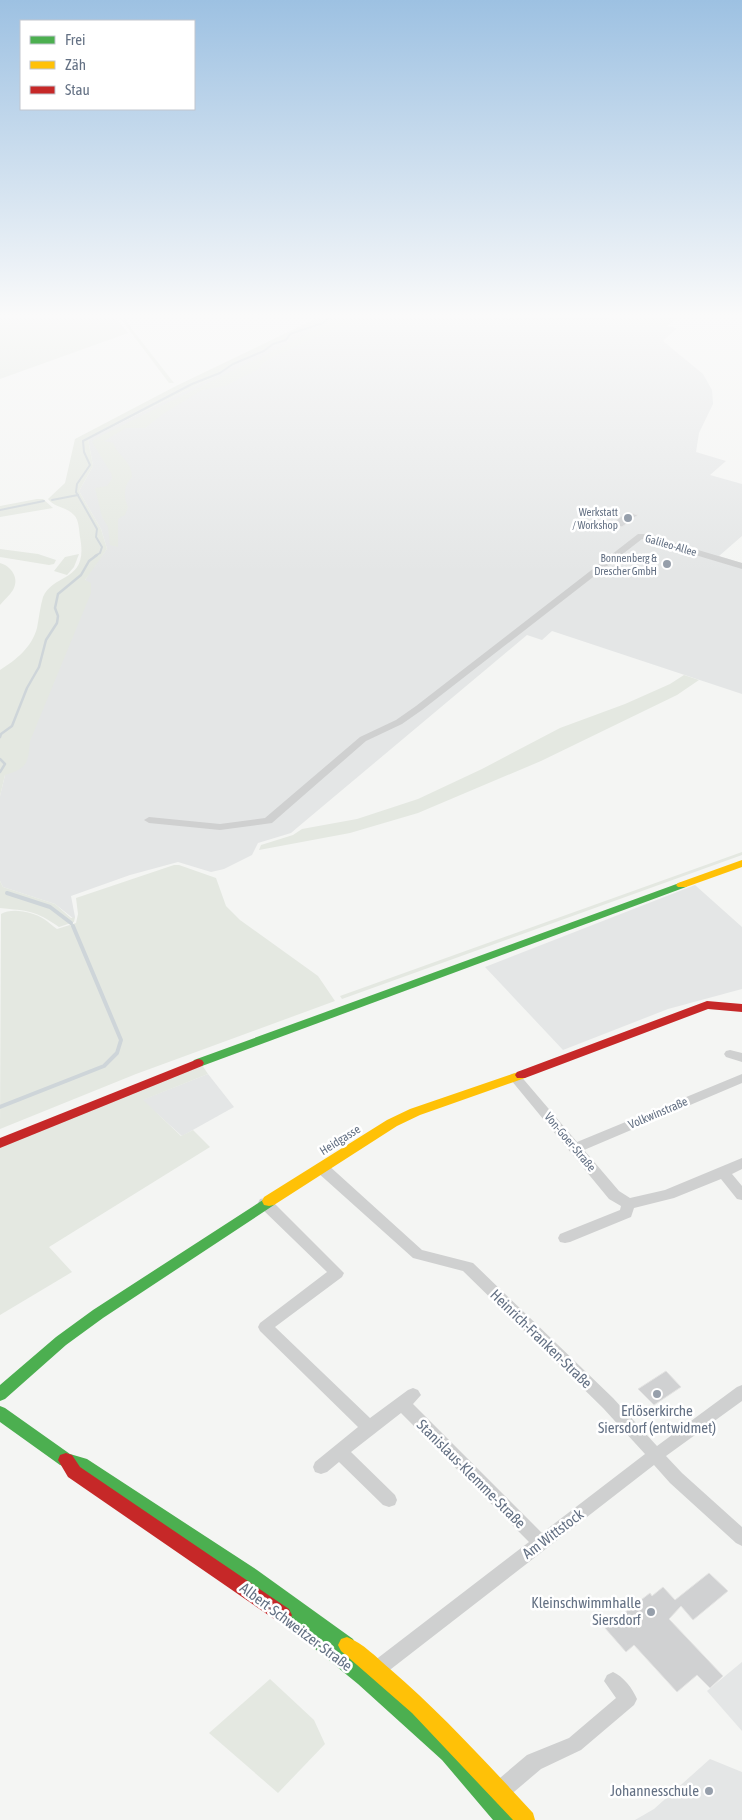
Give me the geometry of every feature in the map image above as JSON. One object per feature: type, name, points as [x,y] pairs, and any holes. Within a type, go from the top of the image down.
[{"type":"street","name":"Galileo-Allee","points":[[149,820],[220,827],[268,821],[363,739],[398,722],[419,708],[641,536],[742,566]]},
{"type":"street","points":[[0,1143],[99,1101],[234,1048],[742,863]]},
{"type":"street","name":"Heidgasse","points":[[0,1394],[61,1341],[98,1314],[265,1203],[392,1124],[415,1112],[471,1094],[696,1009],[707,1006],[742,1008]]},
{"type":"street","name":"Von-Goer-Straße","points":[[515,1077],[614,1195],[629,1203]]},
{"type":"street","name":"Volkwinstraße","points":[[575,1148],[742,1078]]},
{"type":"street","points":[[565,1238],[626,1213],[629,1203],[640,1203],[742,1163]]},
{"type":"street","name":"Heinrich-Franken-Straße","points":[[322,1168],[418,1254],[468,1267],[608,1403],[676,1478],[742,1538]]},
{"type":"street","points":[[723,1172],[742,1195]]},
{"type":"street","points":[[265,1203],[337,1273],[265,1327],[369,1428]]},
{"type":"street","name":"Am Wittstock","points":[[371,1673],[656,1455],[742,1392]]},
{"type":"street","name":"Stanislaus-Klemme-Straße","points":[[321,1467],[407,1400],[541,1544]]},
{"type":"street","name":"Albert-Schweitzer-Straße","points":[[0,1413],[66,1460],[81,1464],[251,1576],[326,1629],[448,1754],[506,1820]]},
{"type":"street","points":[[340,1452],[389,1500]]},
{"type":"street","name":"Albert-Schweitzer-Straße","points":[[66,1460],[74,1472],[371,1673],[454,1740],[526,1820]]},
{"type":"street","points":[[501,1790],[534,1762],[575,1744],[628,1699],[613,1681]]},
{"type":"shaded area","points":[[144,403],[161,403],[88,439],[93,466],[79,491],[101,529],[107,549],[85,580],[91,583],[91,593],[30,741],[27,760],[18,770],[5,775],[0,796],[0,670],[12,662],[27,647],[35,635],[43,597],[48,589],[75,570],[80,562],[81,552],[77,520],[71,512],[48,499],[65,483],[75,439]]},
{"type":"shaded area","points":[[161,403],[713,403],[699,433],[696,452],[726,461],[710,475],[742,484],[742,536],[719,556],[742,563],[742,694],[552,631],[542,640],[527,635],[291,833],[258,843],[252,855],[224,869],[211,872],[178,862],[130,875],[71,896],[74,919],[55,904],[3,887],[0,881],[0,796],[7,767],[59,626],[92,568],[107,549],[101,529],[79,491],[93,466],[88,439]]},
{"type":"shaded area","points":[[167,403],[181,403],[145,428],[126,428],[104,441],[113,443],[130,467],[132,477],[125,491],[128,507],[125,515],[118,519],[118,547],[110,545],[108,527],[102,517],[95,488],[107,486],[112,479],[111,473],[92,442],[94,439]]},
{"type":"shaded area","points":[[43,499],[53,508],[0,517],[0,506]]},
{"type":"shaded area","points":[[0,549],[38,554],[56,560],[54,564],[49,565],[0,557]]},
{"type":"shaded area","points":[[79,554],[74,567],[67,575],[54,571],[65,557]]},
{"type":"shaded area","points":[[0,563],[8,567],[13,573],[15,586],[0,605]]},
{"type":"shaded area","points":[[684,675],[699,680],[677,695],[541,761],[418,813],[350,833],[259,850],[261,845],[293,835],[302,829],[357,819],[418,799],[482,769],[560,728],[625,704],[670,684]]},
{"type":"shaded area","points":[[742,852],[742,855],[342,999],[340,996]]},
{"type":"shaded area","points":[[174,865],[216,878],[226,906],[240,920],[318,976],[335,1001],[136,1074],[0,1129],[1,914],[11,911],[29,912],[40,916],[57,929],[76,923],[78,914],[76,898]]},
{"type":"shaded area","points":[[0,881],[3,887],[55,904],[71,918],[75,917],[74,922],[59,927],[44,917],[31,912],[0,908]]},
{"type":"shaded area","points":[[695,885],[742,927],[742,989],[668,1009],[563,1050],[485,967]]},
{"type":"shaded area","points":[[202,1065],[208,1074],[143,1100],[181,1136],[193,1130],[210,1147],[49,1247],[72,1272],[0,1315],[0,1146]]},
{"type":"shaded area","points":[[208,1074],[234,1107],[182,1136],[142,1100]]},
{"type":"shaded area","points":[[742,1662],[742,1731],[707,1691]]},
{"type":"shaded area","points":[[270,1679],[314,1720],[325,1744],[278,1793],[209,1733]]},
{"type":"shaded area","name":"Johannesschule","points":[[710,1759],[742,1772],[742,1820],[635,1820],[654,1809]]},
{"type":"building","points":[[627,512],[638,515],[622,527],[611,524]]},
{"type":"building","name":"Erlöserkirche Siersdorf (entwidmet)","points":[[666,1371],[681,1387],[654,1405],[638,1389]]},
{"type":"building","points":[[709,1573],[728,1591],[693,1620],[681,1606],[669,1619],[723,1676],[710,1688],[697,1675],[677,1692],[634,1645],[626,1652],[605,1628],[650,1593],[652,1596],[663,1587],[675,1600]]},
{"type":"waterway","points":[[78,495],[76,492],[77,484],[90,465],[84,452],[83,441],[156,403]]},
{"type":"waterway","points":[[52,500],[78,495]]},
{"type":"waterway","points":[[78,495],[97,529],[96,537],[102,547],[100,553],[95,556]]},
{"type":"waterway","points":[[0,510],[44,501]]},
{"type":"waterway","points":[[0,737],[1,734],[12,726],[27,688],[39,667],[46,640],[57,623],[58,616],[55,608],[58,594],[81,575],[89,561],[97,555]]},
{"type":"waterway","points":[[0,759],[5,764],[0,772]]},
{"type":"waterway","points":[[7,893],[50,907],[71,923]]},
{"type":"waterway","points":[[0,1107],[104,1066],[117,1053],[121,1040],[73,926]]},
{"type":"traffic: fast","points":[[198,1063],[682,885]]},
{"type":"traffic: fast","points":[[0,1394],[61,1341],[98,1314],[269,1201]]},
{"type":"traffic: fast","points":[[0,1413],[66,1460],[81,1464],[251,1576],[347,1645]]},
{"type":"traffic: fast","points":[[283,1615],[304,1629],[364,1678],[448,1754],[506,1820]]},
{"type":"traffic: slow","points":[[682,885],[742,863]]},
{"type":"traffic: slow","points":[[269,1201],[392,1123],[415,1112],[521,1075]]},
{"type":"traffic: slow","points":[[347,1645],[418,1706],[526,1820]]},
{"type":"traffic: jam","points":[[521,1075],[707,1005],[742,1008]]},
{"type":"traffic: jam","points":[[0,1143],[198,1063]]},
{"type":"traffic: jam","points":[[66,1460],[74,1472],[283,1615]]},
{"type":"place","name":"Werkstatt / Workshop","points":[[628,518]]},
{"type":"place","name":"Bonnenberg & Drescher GmbH","points":[[667,564]]},
{"type":"place","name":"Erlöserkirche Siersdorf (entwidmet)","points":[[657,1394]]},
{"type":"place","name":"Kleinschwimmhalle Siersdorf","points":[[651,1612]]},
{"type":"place","name":"Johannesschule","points":[[709,1791]]}]
